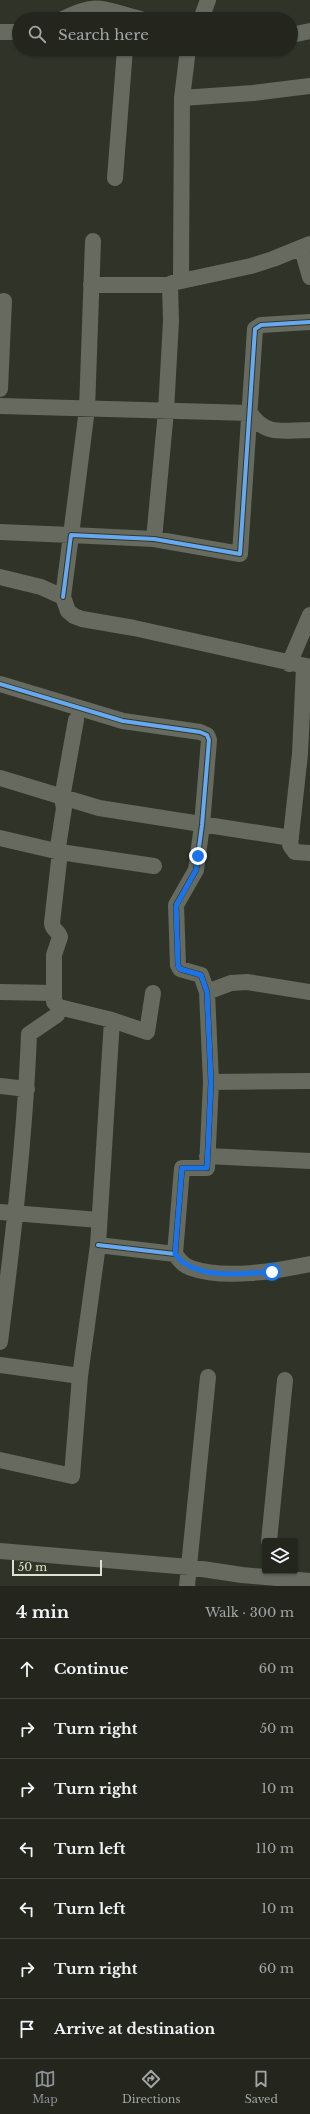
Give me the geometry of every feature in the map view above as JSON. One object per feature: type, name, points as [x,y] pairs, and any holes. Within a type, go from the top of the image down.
[{"type":"street","points":[[204,12],[208,0]]},
{"type":"street","points":[[74,12],[80,8],[92,6],[104,7],[117,12]]},
{"type":"street","points":[[298,34],[310,31]]},
{"type":"street","points":[[0,32],[12,32]]},
{"type":"street","points":[[115,178],[124,56]]},
{"type":"street","points":[[154,539],[166,411],[171,321],[176,283],[182,98],[187,56]]},
{"type":"street","points":[[182,98],[253,93],[310,86]]},
{"type":"street","points":[[93,241],[87,409],[63,597],[68,610],[74,616],[82,619],[134,628],[301,666]]},
{"type":"street","points":[[91,285],[176,283],[251,266],[306,246],[310,277]]},
{"type":"street","points":[[0,389],[4,301]]},
{"type":"street","points":[[0,532],[154,539],[240,554],[255,329],[261,325],[310,322]]},
{"type":"street","points":[[0,406],[250,413]]},
{"type":"street","points":[[250,413],[261,427],[269,430],[310,430]]},
{"type":"street","points":[[0,577],[41,587],[63,597]]},
{"type":"street","points":[[310,615],[301,666],[305,754],[291,838],[291,849],[295,852],[310,853]]},
{"type":"street","points":[[0,684],[123,721],[200,732],[207,735],[210,749],[196,870],[176,906],[178,966],[180,969],[201,975],[207,992],[211,1082],[207,1168],[182,1168],[175,1254],[181,1262],[191,1268],[219,1273],[272,1272],[310,1264]]},
{"type":"street","points":[[76,720],[62,798],[64,808],[58,847],[60,852],[52,924],[53,929],[60,934],[60,937],[54,955],[54,1002],[59,1007],[112,1020],[147,1032],[153,993]]},
{"type":"street","points":[[0,778],[99,808],[202,826],[291,838]]},
{"type":"street","points":[[0,838],[60,852],[154,866]]},
{"type":"street","points":[[207,992],[231,983],[247,982],[310,992]]},
{"type":"street","points":[[0,992],[54,993]]},
{"type":"street","points":[[0,1342],[16,1213],[26,1089],[28,1034],[57,1015]]},
{"type":"street","points":[[0,1460],[72,1476],[80,1376],[98,1245],[112,1020]]},
{"type":"street","points":[[211,1082],[310,1081]]},
{"type":"street","points":[[0,1086],[26,1089]]},
{"type":"street","points":[[207,1156],[310,1161]]},
{"type":"street","points":[[0,1212],[99,1220]]},
{"type":"street","points":[[98,1245],[175,1254]]},
{"type":"street","points":[[0,1365],[80,1376]]},
{"type":"street","points":[[187,1586],[208,1377]]},
{"type":"street","points":[[269,1538],[285,1380]]},
{"type":"street","points":[[0,1551],[262,1574]]},
{"type":"street","points":[[265,1574],[310,1581]]},
{"type":"cycle path","points":[[63,597],[71,535],[154,539],[240,554],[255,329],[261,325],[310,322]]},
{"type":"cycle path","points":[[0,684],[123,721],[200,732],[207,735],[209,740],[202,825],[196,870],[176,905],[178,965],[180,969],[201,975],[207,992],[211,1082],[207,1168],[182,1168],[175,1254],[98,1245]]},
{"type":"route","points":[[198,856],[196,870],[176,906],[178,966],[180,969],[201,975],[207,992],[211,1082],[207,1168],[182,1168],[175,1254],[181,1262],[191,1268],[219,1273],[272,1272]]}]
